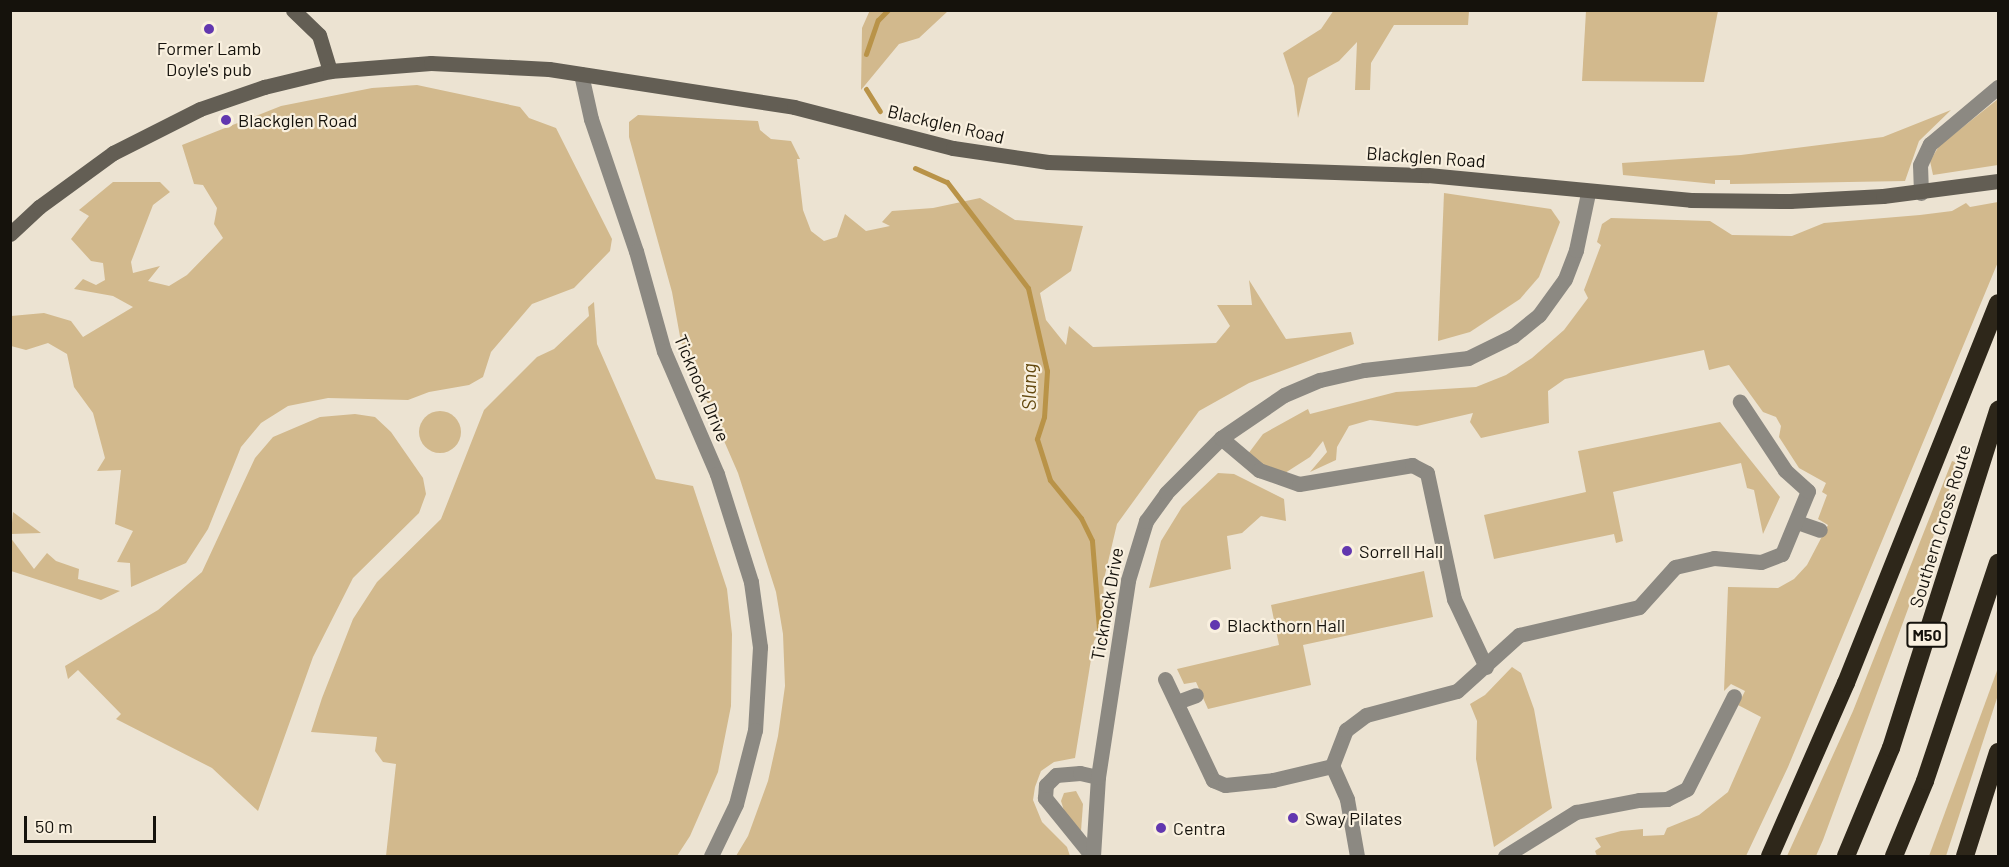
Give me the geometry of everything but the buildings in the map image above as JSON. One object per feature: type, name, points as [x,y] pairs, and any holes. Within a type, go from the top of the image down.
[{"type":"highway","points":[[1770,856],[1846,683],[1998,303]]},
{"type":"highway","name":"Southern Cross Route","points":[[1846,856],[1892,748],[1998,410]]},
{"type":"highway","name":"M50","points":[[1894,856],[1925,781],[1998,563]]},
{"type":"highway","points":[[1965,856],[1998,752]]},
{"type":"street","points":[[293,10],[319,35],[330,71]]},
{"type":"street","name":"Blackglen Road","points":[[10,234],[62,189],[153,131],[218,102],[330,71],[431,63],[517,66],[794,107],[953,148],[1018,160],[1408,173],[1588,193],[1691,201],[1790,201],[1921,193],[1998,181]]},
{"type":"street","name":"Ticknock Drive","points":[[581,74],[591,119],[636,251],[664,351],[717,474],[753,592],[760,656],[755,730],[736,804],[711,856]]},
{"type":"street","points":[[1921,193],[1920,165],[1930,144],[1998,87]]},
{"type":"street","name":"Ticknock Drive","points":[[1092,856],[1098,777],[1136,548],[1146,521],[1166,493],[1221,438],[1265,406],[1320,380],[1393,365],[1446,364],[1468,358],[1513,336],[1539,315],[1564,279],[1576,250],[1588,193]]},
{"type":"street","points":[[1357,856],[1347,799],[1332,766],[1346,730],[1366,715],[1457,691],[1486,668],[1519,635],[1639,607],[1675,567],[1714,558],[1772,560],[1789,543],[1808,491],[1785,471],[1740,402]]},
{"type":"street","points":[[1221,438],[1259,470],[1299,484],[1412,465],[1427,473],[1454,599],[1486,668]]},
{"type":"street","points":[[1797,522],[1820,530]]},
{"type":"street","points":[[1165,679],[1177,702],[1206,773],[1225,785],[1273,780],[1332,766]]},
{"type":"street","points":[[1177,702],[1196,694]]},
{"type":"street","points":[[1505,856],[1576,812],[1639,800],[1667,799],[1687,789],[1734,696]]},
{"type":"street","points":[[1092,856],[1045,798],[1046,785],[1056,775],[1080,773],[1098,777]]},
{"type":"shaded area","points":[[870,10],[948,11],[919,38],[899,44],[861,90],[862,28]]},
{"type":"shaded area","points":[[1334,10],[1469,11],[1468,25],[1394,25],[1371,63],[1370,90],[1355,90],[1357,42],[1339,61],[1308,78],[1298,118],[1294,86],[1283,53],[1321,29]]},
{"type":"shaded area","points":[[1586,11],[1718,11],[1704,82],[1582,81]]},
{"type":"shaded area","points":[[417,85],[520,107],[529,118],[556,128],[612,239],[610,251],[574,288],[532,304],[491,352],[483,377],[469,385],[429,392],[408,400],[328,398],[288,406],[261,423],[241,447],[208,529],[186,563],[131,587],[130,563],[117,562],[133,531],[115,524],[121,470],[97,471],[105,458],[93,413],[74,387],[67,354],[48,343],[26,350],[11,346],[11,316],[44,313],[71,321],[83,337],[133,307],[113,296],[74,289],[83,279],[96,285],[105,280],[103,263],[91,261],[71,239],[89,216],[79,210],[113,182],[160,182],[170,192],[153,205],[131,262],[133,273],[160,266],[148,281],[169,286],[187,275],[223,238],[214,224],[217,208],[203,185],[194,184],[182,145],[281,106],[372,88]]},
{"type":"shaded area","points":[[1998,99],[1998,165],[1933,175],[1930,161],[1939,146]]},
{"type":"shaded area","points":[[1951,110],[1919,141],[1905,181],[1730,184],[1730,180],[1715,180],[1715,184],[1623,175],[1622,163],[1741,155],[1883,137]]},
{"type":"shaded area","points":[[638,115],[758,121],[760,130],[771,139],[791,141],[800,159],[797,159],[803,210],[811,231],[824,241],[837,237],[845,214],[866,231],[890,226],[882,222],[892,211],[933,208],[980,198],[1015,220],[1083,226],[1071,271],[1040,293],[1046,320],[1066,345],[1069,326],[1093,347],[1216,343],[1230,326],[1217,305],[1252,305],[1249,280],[1286,339],[1351,332],[1354,344],[1249,383],[1199,411],[1117,524],[1104,579],[1102,628],[1094,641],[1075,758],[1054,762],[1041,771],[1033,800],[1042,822],[1067,847],[1070,856],[736,856],[748,836],[768,781],[778,736],[785,686],[783,634],[776,592],[738,473],[681,342],[672,292],[629,137],[629,122]]},
{"type":"shaded area","points":[[1444,193],[1551,209],[1560,222],[1539,277],[1520,299],[1470,332],[1438,341]]},
{"type":"shaded area","points":[[1998,202],[1998,262],[1788,767],[1746,856],[1597,856],[1595,851],[1601,847],[1595,838],[1621,831],[1643,829],[1643,836],[1664,835],[1667,828],[1699,815],[1728,792],[1761,717],[1738,705],[1745,691],[1731,684],[1724,691],[1728,587],[1778,588],[1794,579],[1807,565],[1828,525],[1818,519],[1827,495],[1822,492],[1826,483],[1799,468],[1779,437],[1781,426],[1776,417],[1763,412],[1729,365],[1709,370],[1704,350],[1565,379],[1548,391],[1549,423],[1481,438],[1470,422],[1473,413],[1417,426],[1370,420],[1349,426],[1337,447],[1336,460],[1310,472],[1327,452],[1323,441],[1310,457],[1285,473],[1268,468],[1248,454],[1263,434],[1308,409],[1310,414],[1396,392],[1476,387],[1506,375],[1532,358],[1564,330],[1588,298],[1584,290],[1601,245],[1597,242],[1602,224],[1611,218],[1710,221],[1732,235],[1792,236],[1824,223],[1920,215],[1952,211],[1966,203],[1970,207]]},
{"type":"shaded area","points":[[594,302],[597,344],[656,479],[693,486],[727,589],[732,634],[731,706],[718,772],[690,836],[677,856],[386,856],[396,764],[383,762],[375,751],[377,737],[311,732],[322,698],[353,619],[377,582],[441,519],[484,410],[537,357],[554,349],[589,316],[588,307]]},
{"type":"shaded area","points":[[440,411],[455,417],[461,432],[455,447],[440,453],[425,447],[419,432],[425,417]]},
{"type":"shaded area","points":[[355,414],[375,417],[391,432],[423,478],[426,494],[419,513],[353,578],[313,657],[258,811],[212,768],[116,719],[121,714],[78,670],[68,679],[65,666],[158,610],[202,572],[255,458],[273,437],[320,417]]},
{"type":"shaded area","points":[[1720,422],[1780,497],[1763,534],[1754,490],[1747,488],[1741,463],[1613,492],[1623,541],[1616,543],[1614,534],[1494,559],[1484,515],[1586,492],[1578,451]]},
{"type":"shaded area","points":[[1952,461],[1958,463],[1919,579],[1823,840],[1816,856],[1787,856],[1853,711]]},
{"type":"shaded area","points":[[1218,473],[1234,474],[1284,499],[1286,521],[1261,516],[1242,533],[1227,536],[1231,569],[1149,588],[1161,541],[1182,507]]},
{"type":"shaded area","points":[[13,512],[41,533],[11,534]]},
{"type":"shaded area","points":[[10,537],[34,569],[47,553],[56,561],[79,569],[78,579],[120,591],[101,600],[11,571]]},
{"type":"shaded area","points":[[1424,571],[1433,617],[1303,645],[1311,685],[1208,709],[1196,682],[1184,684],[1177,669],[1279,645],[1271,605]]},
{"type":"shaded area","points":[[1512,667],[1521,673],[1534,709],[1552,808],[1494,847],[1476,759],[1477,721],[1470,704],[1485,695]]},
{"type":"shaded area","points":[[1998,668],[1998,695],[1946,856],[1929,856]]},
{"type":"shaded area","points":[[1076,791],[1083,804],[1081,831],[1065,814],[1061,801],[1064,793]]},
{"type":"waterway","name":"Slang","points":[[866,54],[878,20],[888,10]]},
{"type":"waterway","name":"Slang","points":[[866,89],[880,111]]},
{"type":"waterway","name":"Slang","points":[[915,168],[947,182],[1028,288],[1047,371],[1044,417],[1037,439],[1050,480],[1081,518],[1092,541],[1100,640]]},
{"type":"place","name":"Former Lamb Doyle's pub","points":[[209,29]]},
{"type":"place","name":"Blackglen Road","points":[[226,120]]},
{"type":"place","name":"Sorrell Hall","points":[[1347,551]]},
{"type":"place","name":"Blackthorn Hall","points":[[1215,625]]},
{"type":"place","name":"Sway Pilates","points":[[1293,818]]},
{"type":"place","name":"Centra","points":[[1161,828]]}]
